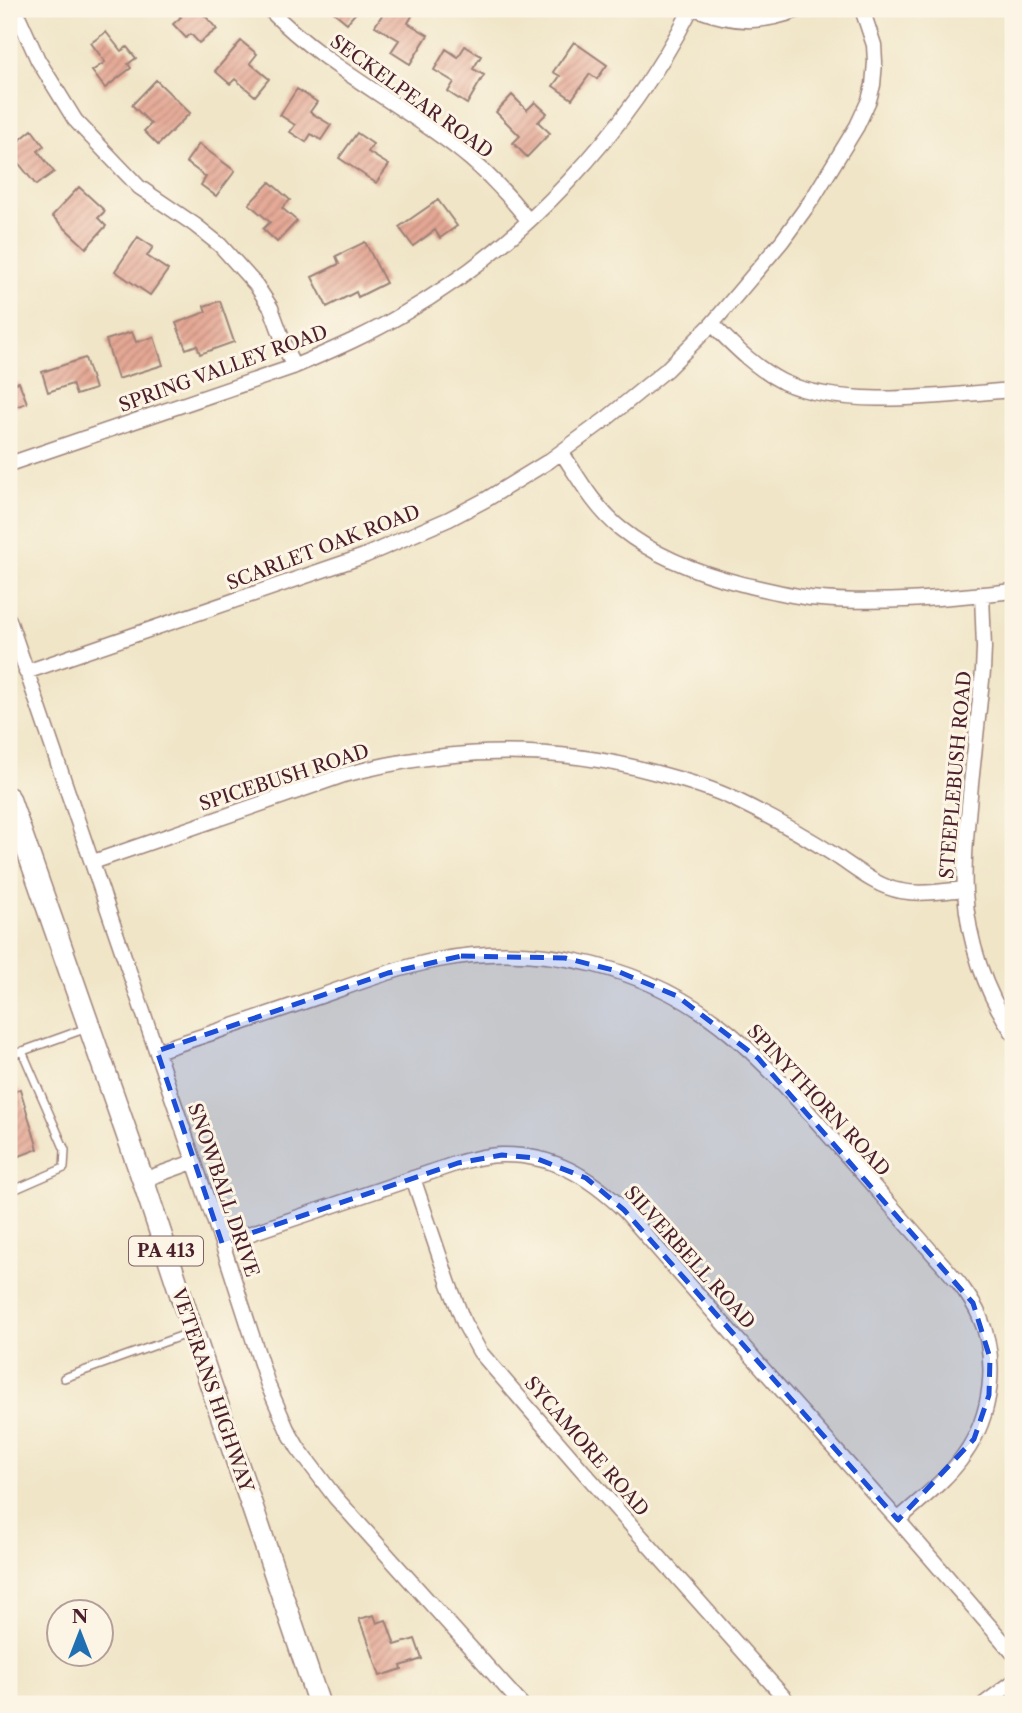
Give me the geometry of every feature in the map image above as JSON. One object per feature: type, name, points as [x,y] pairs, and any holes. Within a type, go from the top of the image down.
[{"type":"main road","name":"VETERANS HIGHWAY","points":[[9,799],[143,1180],[319,1704]]},
{"type":"street","points":[[15,9],[38,60],[75,120],[130,178],[220,245],[256,285],[271,309],[293,367]]},
{"type":"street","name":"SECKELPEAR ROAD","points":[[269,9],[328,61],[454,146],[493,179],[528,220]]},
{"type":"street","name":"SPRING VALLEY ROAD","points":[[9,464],[293,367],[402,315],[438,292],[493,253],[557,193],[602,145],[624,116],[691,9]]},
{"type":"street","points":[[696,9],[737,21],[761,20],[801,9]]},
{"type":"street","name":"SCARLET OAK ROAD","points":[[26,672],[364,556],[458,514],[562,453],[666,370],[712,324],[782,241],[813,198],[857,126],[873,85],[874,45],[862,9]]},
{"type":"street","points":[[712,324],[758,367],[783,382],[804,389],[856,398],[1013,390]]},
{"type":"street","points":[[562,453],[602,511],[619,528],[666,558],[700,572],[809,598],[895,599],[1013,591]]},
{"type":"street","name":"STEEPLEBUSH ROAD","points":[[982,594],[983,671],[966,837],[965,890],[973,941],[982,972],[990,994],[1013,1033]]},
{"type":"street","name":"SNOWBALL DRIVE","points":[[9,620],[222,1242],[268,1385],[287,1429],[335,1497],[521,1704]]},
{"type":"street","name":"SPICEBUSH ROAD","points":[[93,862],[367,769],[448,755],[529,752],[629,765],[731,798],[835,855],[869,878],[900,891],[922,893],[965,890]]},
{"type":"street","name":"SPINYTHORN ROAD","points":[[157,1051],[388,973],[436,960],[494,953],[565,958],[617,971],[677,996],[729,1032],[758,1058],[959,1283],[980,1317],[990,1358],[989,1395],[982,1420],[963,1457],[898,1520]]},
{"type":"street","name":"SILVERBELL ROAD","points":[[222,1242],[458,1163],[502,1155],[535,1158],[571,1170],[602,1189],[624,1210],[1013,1653]]},
{"type":"street","points":[[143,1180],[193,1162]]},
{"type":"street","name":"SYCAMORE ROAD","points":[[413,1178],[464,1324],[480,1352],[790,1704]]},
{"type":"street","points":[[984,1704],[1013,1682]]},
{"type":"lane","points":[[9,1056],[90,1027]]},
{"type":"lane","points":[[9,1192],[64,1168],[65,1150],[22,1051]]},
{"type":"lane","points":[[64,1378],[193,1332]]},
{"type":"highlighted area","points":[[461,956],[565,958],[617,971],[677,996],[758,1058],[973,1303],[990,1358],[989,1395],[974,1439],[898,1520],[624,1210],[586,1178],[535,1158],[502,1155],[458,1163],[222,1243],[157,1051],[388,973]]},
{"type":"building","points":[[173,9],[199,9],[217,29],[199,43],[191,34],[186,38],[173,24],[181,17]]},
{"type":"building","points":[[330,9],[359,9],[347,23]]},
{"type":"building","points":[[386,9],[400,9],[412,16],[408,23],[428,35],[410,64],[391,52],[399,40],[375,26]]},
{"type":"building","points":[[106,32],[121,51],[127,47],[136,58],[128,64],[131,68],[105,88],[92,71],[105,62],[91,43]]},
{"type":"building","points":[[241,41],[257,54],[250,63],[269,79],[255,96],[235,79],[230,84],[215,71]]},
{"type":"building","points":[[574,42],[607,65],[597,79],[590,74],[572,99],[553,86],[560,76],[553,72]]},
{"type":"building","points":[[465,46],[481,56],[473,69],[484,75],[467,104],[448,92],[454,82],[434,70],[446,49],[458,57]]},
{"type":"building","points":[[156,80],[190,113],[158,145],[144,131],[151,124],[132,105]]},
{"type":"building","points":[[297,89],[317,102],[310,112],[331,125],[321,140],[311,134],[306,142],[290,132],[295,125],[280,115]]},
{"type":"building","points":[[512,95],[527,110],[535,102],[547,113],[538,122],[550,133],[527,157],[513,143],[520,136],[496,112]]},
{"type":"building","points":[[32,130],[44,146],[38,151],[54,172],[36,185],[9,151]]},
{"type":"building","points":[[357,133],[373,144],[368,152],[389,165],[376,183],[339,158]]},
{"type":"building","points":[[199,144],[235,171],[216,196],[201,185],[206,177],[186,162]]},
{"type":"building","points":[[270,182],[290,200],[282,208],[297,221],[277,242],[263,229],[270,222],[249,204]]},
{"type":"building","points":[[79,187],[105,211],[98,218],[106,226],[86,248],[52,216]]},
{"type":"building","points":[[438,200],[457,226],[440,238],[435,230],[413,246],[399,227]]},
{"type":"building","points":[[138,237],[153,247],[147,256],[168,270],[150,295],[115,271]]},
{"type":"building","points":[[365,242],[386,283],[358,297],[356,292],[327,307],[312,277],[339,264],[336,256]]},
{"type":"building","points":[[220,301],[234,342],[200,354],[197,345],[186,349],[176,323],[206,312],[204,306]]},
{"type":"building","points":[[132,332],[136,342],[154,337],[163,365],[118,379],[106,340]]},
{"type":"building","points":[[85,358],[95,389],[76,395],[72,384],[48,392],[42,372]]},
{"type":"building","points":[[19,382],[27,403],[9,409],[9,385]]},
{"type":"building","points":[[20,1089],[38,1149],[9,1160],[9,1094]]},
{"type":"building","points":[[374,1615],[377,1623],[386,1620],[395,1645],[415,1639],[422,1659],[380,1676],[359,1619]]}]
